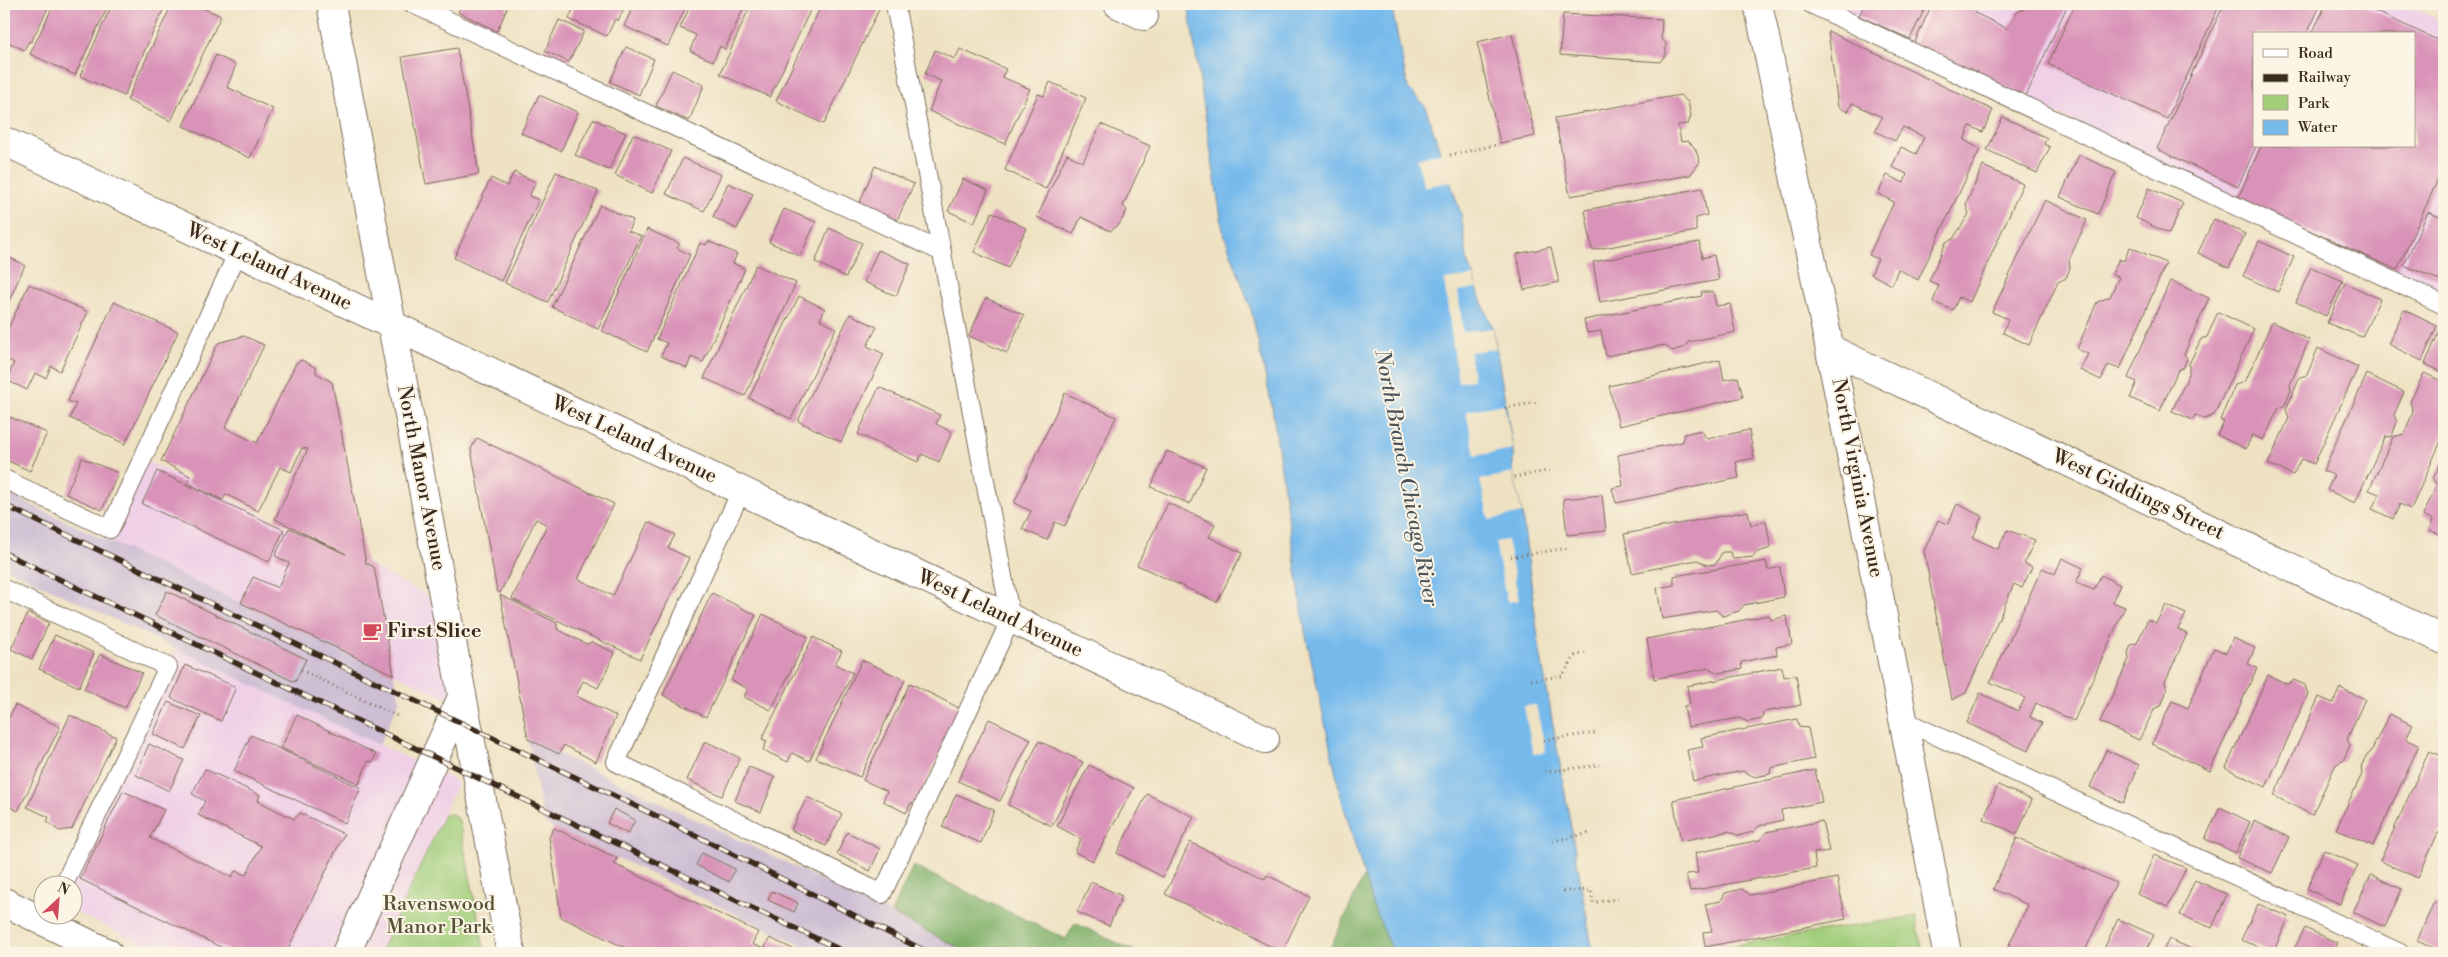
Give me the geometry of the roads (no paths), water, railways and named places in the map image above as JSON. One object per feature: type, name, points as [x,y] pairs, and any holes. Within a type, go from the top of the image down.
[{"type":"street","name":"North Manor Avenue","points":[[331,4],[511,953]]},
{"type":"street","points":[[1118,4],[1144,16]]},
{"type":"street","name":"North Virginia Avenue","points":[[1758,4],[1832,350],[1905,721],[1947,953]]},
{"type":"street","name":"West Leland Avenue","points":[[4,141],[1265,739]]},
{"type":"street","name":"West Giddings Street","points":[[1832,350],[2444,640]]},
{"type":"street","points":[[346,953],[462,696]]},
{"type":"street","points":[[4,902],[32,913]]},
{"type":"street","points":[[58,924],[108,953]]},
{"type":"lane","points":[[413,4],[942,252]]},
{"type":"lane","points":[[741,491],[616,762],[882,894],[1011,619],[895,4]]},
{"type":"lane","points":[[1811,4],[2444,305]]},
{"type":"lane","points":[[4,479],[110,529],[238,252]]},
{"type":"lane","points":[[4,589],[168,667],[69,874]]},
{"type":"lane","points":[[1905,721],[2400,953]]},
{"type":"water","name":"North Branch Chicago River","points":[[1188,4],[1391,4],[1408,88],[1425,106],[1461,214],[1468,265],[1474,276],[1476,288],[1493,328],[1513,449],[1513,473],[1522,513],[1539,645],[1593,953],[1394,953],[1373,906],[1341,797],[1305,631],[1272,407],[1251,309],[1223,231]]},
{"type":"railway","points":[[4,505],[669,822],[929,953]]},
{"type":"railway","points":[[4,553],[847,953]]},
{"type":"place","name":"First Slice","points":[[372,631]]},
{"type":"park label","name":"Ravenswood Manor Park","points":[[439,916]]}]
